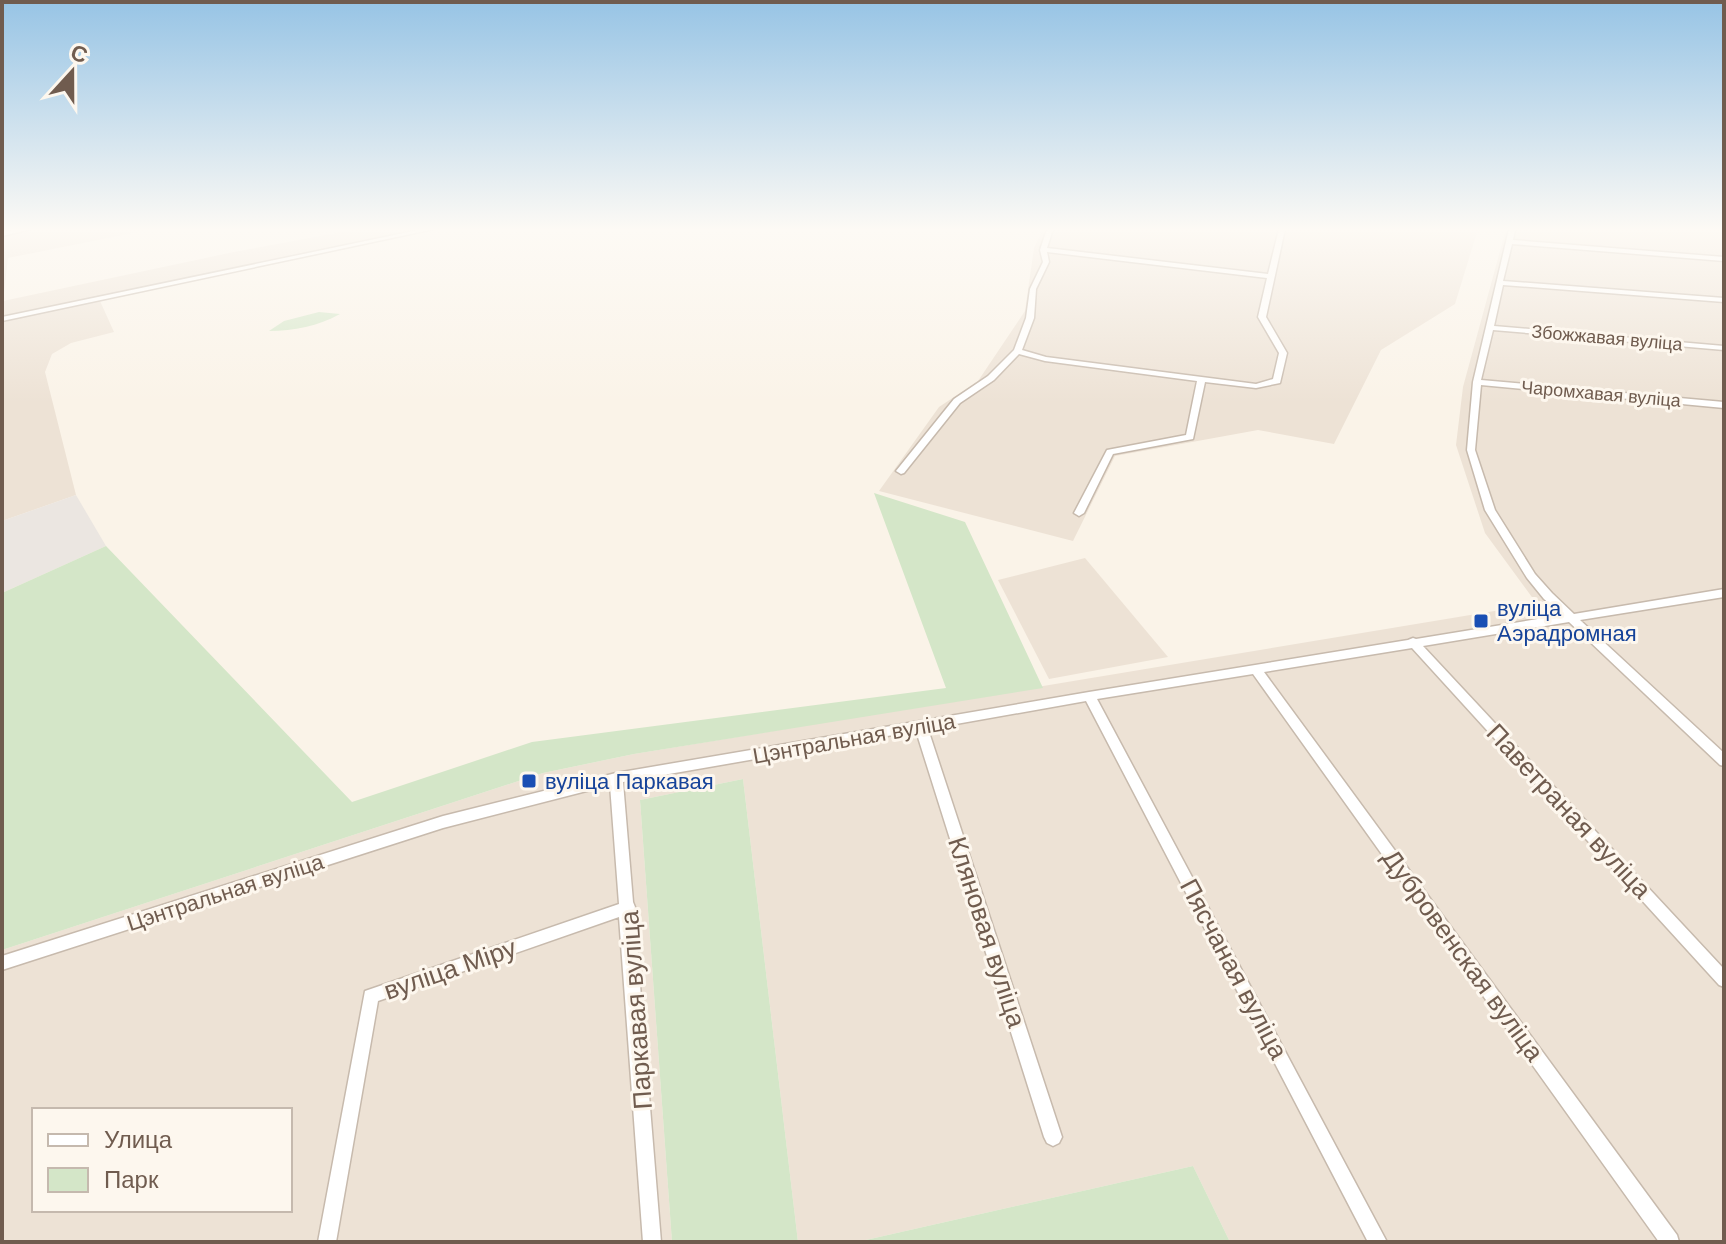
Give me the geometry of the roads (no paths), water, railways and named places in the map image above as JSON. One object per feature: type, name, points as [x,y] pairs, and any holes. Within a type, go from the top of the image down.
[{"type":"street","points":[[2,319],[154,287]]},
{"type":"street","points":[[901,471],[957,401],[991,378],[1018,351],[1030,318],[1034,287]]},
{"type":"street","points":[[1018,351],[1045,359],[1201,380],[1256,386],[1277,381],[1283,353],[1262,317],[1267,287]]},
{"type":"street","points":[[1500,287],[1477,382],[1471,450],[1490,510],[1531,576],[1724,761]]},
{"type":"street","points":[[1554,287],[1724,300]]},
{"type":"street","name":"Збожжавая вуліца","points":[[1491,328],[1724,348]]},
{"type":"street","points":[[1079,513],[1110,452],[1190,437],[1201,380]]},
{"type":"street","name":"Чаромхавая вуліца","points":[[1477,382],[1724,405]]},
{"type":"street","name":"Цэнтральная вуліца","points":[[2,963],[443,822],[616,778],[1089,696],[1724,593]]},
{"type":"street","name":"Паветраная вуліца","points":[[1413,642],[1724,980]]},
{"type":"street","name":"Дубровенская вуліца","points":[[1256,669],[1670,1242]]},
{"type":"street","name":"Пясчаная вуліца","points":[[1089,696],[1378,1242]]},
{"type":"street","name":"Кляновая вуліца","points":[[921,727],[1053,1137]]},
{"type":"street","name":"Паркавая вуліца","points":[[616,778],[652,1242]]},
{"type":"street","name":"вуліца Міру","points":[[327,1242],[371,996],[628,907]]},
{"type":"place","name":"вуліца Аэрадромная","points":[[1481,621]]},
{"type":"place","name":"вуліца Паркавая","points":[[529,781]]}]
